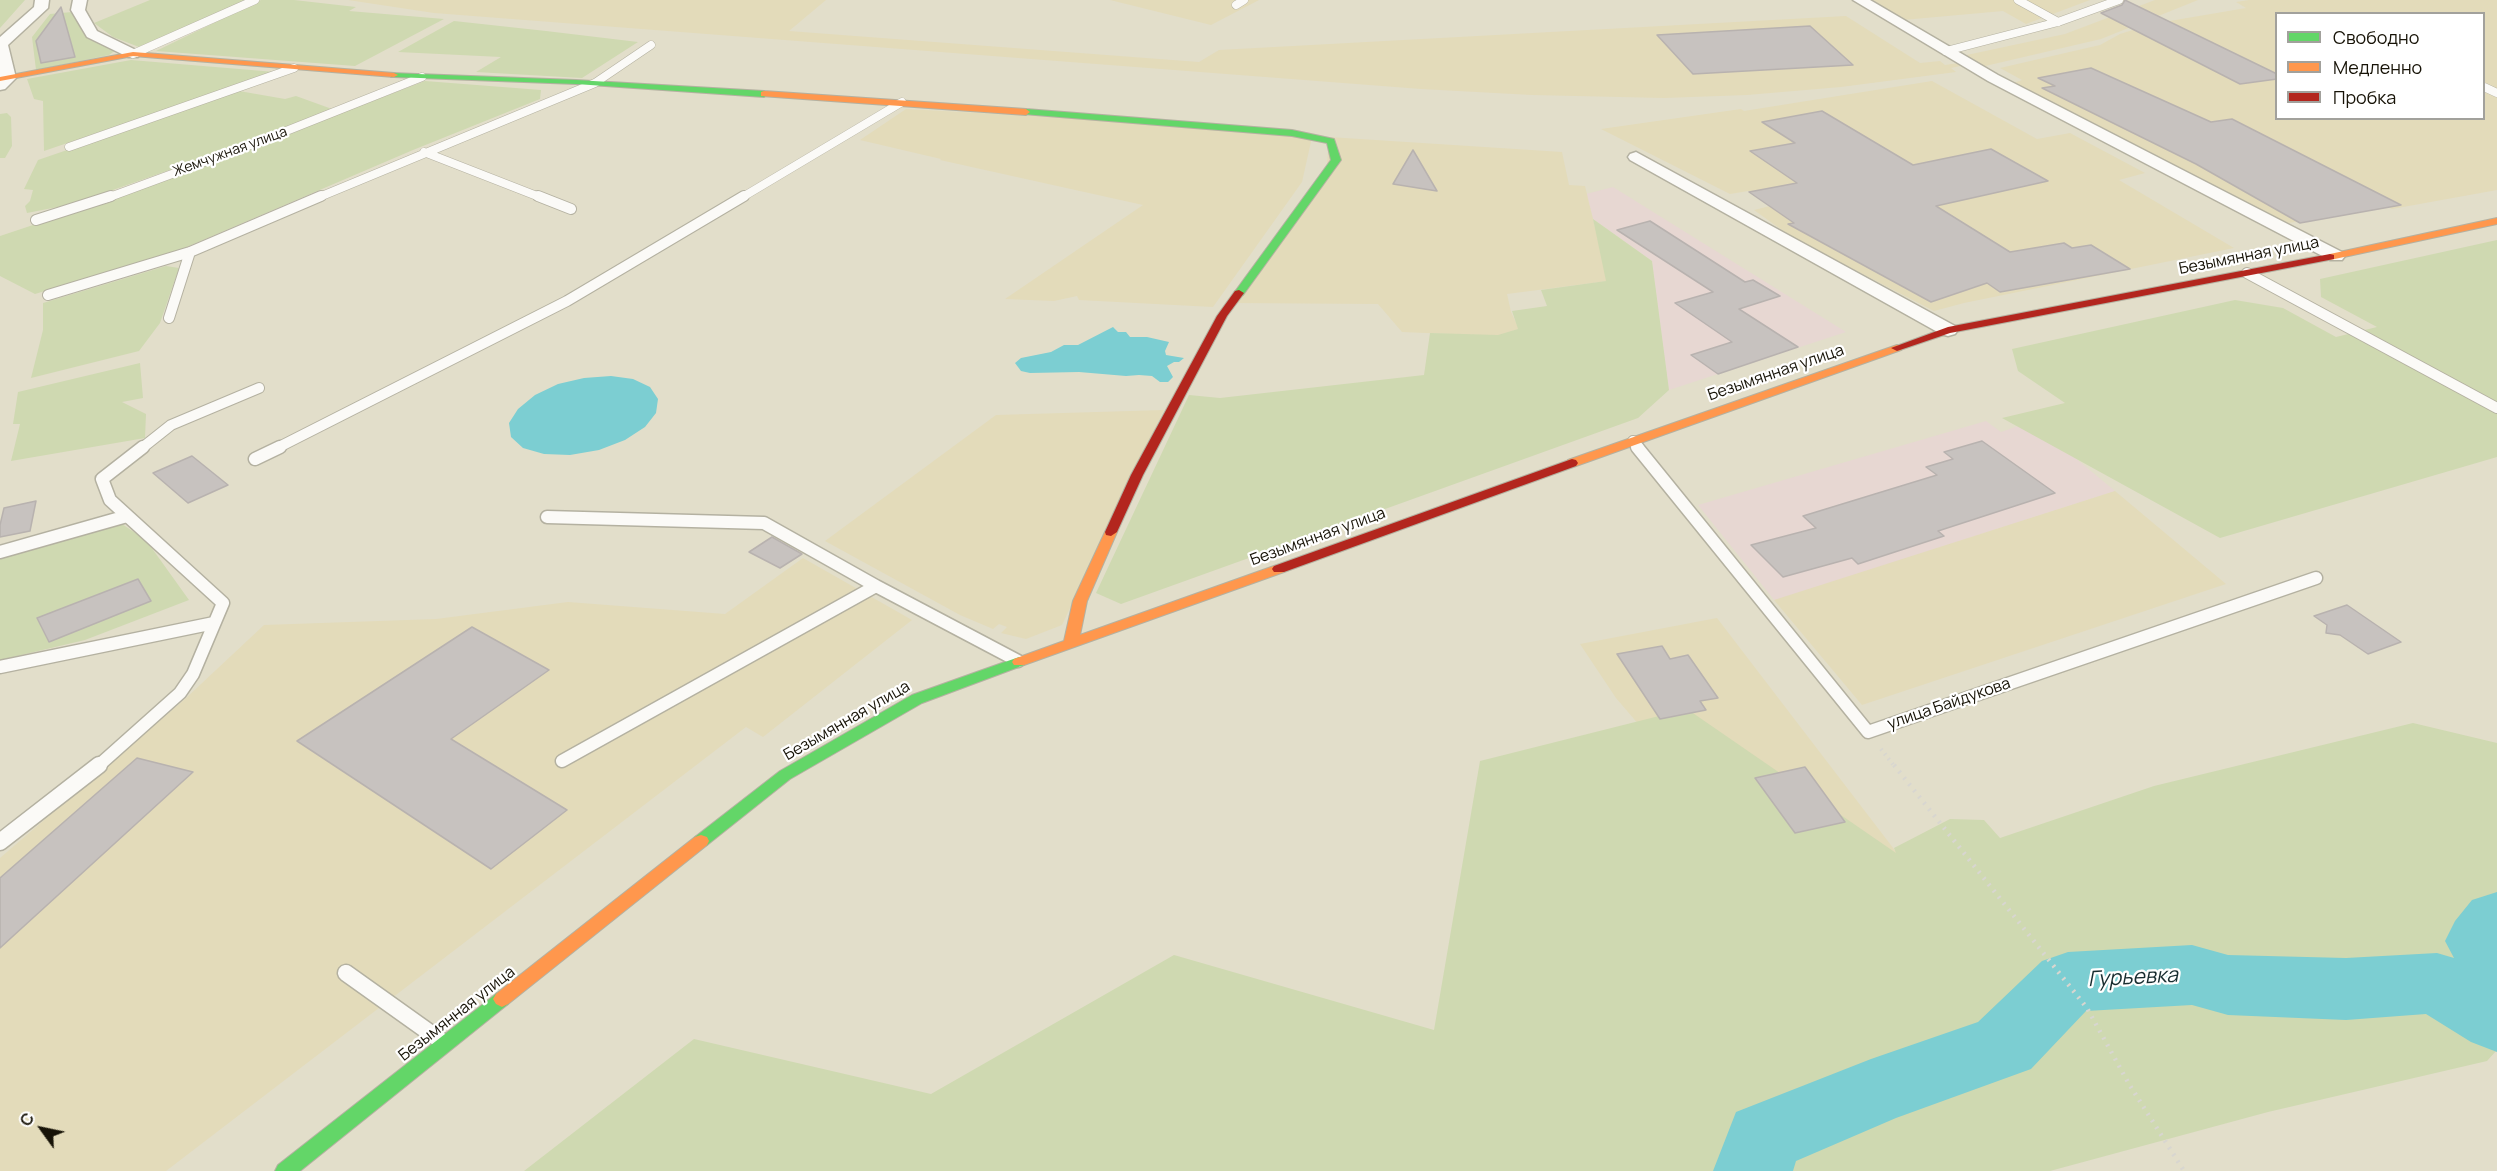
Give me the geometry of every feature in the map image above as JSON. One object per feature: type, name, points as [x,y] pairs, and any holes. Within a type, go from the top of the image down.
[{"type":"street","points":[[42,0],[41,8],[2,44],[3,81],[133,54],[422,77],[595,83],[902,102],[1292,133],[1331,141],[1336,160],[1222,316],[1137,475],[1080,601],[1071,643]]},
{"type":"street","points":[[81,0],[78,10],[92,34],[133,54]]},
{"type":"street","points":[[1860,0],[1946,51],[2336,256]]},
{"type":"street","points":[[1636,157],[1948,330]]},
{"type":"street","name":"Безымянная улица","points":[[285,1171],[785,775],[917,699],[1948,330],[2336,256],[2497,221]]},
{"type":"lane","points":[[133,54],[255,0]]},
{"type":"lane","points":[[1236,5],[1244,0]]},
{"type":"lane","points":[[2018,0],[2058,22]]},
{"type":"lane","points":[[1946,51],[2058,22],[2119,0]]},
{"type":"lane","points":[[48,295],[190,252],[424,152],[595,83],[651,45]]},
{"type":"lane","points":[[69,147],[294,68]]},
{"type":"lane","name":"Жемчужная улица","points":[[36,220],[81,207],[256,143],[422,77]]},
{"type":"lane","points":[[255,459],[567,301],[902,102]]},
{"type":"lane","points":[[424,152],[571,209]]},
{"type":"lane","points":[[169,318],[190,252]]},
{"type":"lane","points":[[2247,273],[2497,408]]},
{"type":"lane","points":[[0,842],[108,758],[180,693],[193,674],[222,603],[110,500],[102,479],[171,425],[259,388]]},
{"type":"lane","name":"улица Байдукова","points":[[1633,441],[1868,732],[2316,578]]},
{"type":"lane","points":[[0,552],[127,516]]},
{"type":"lane","points":[[547,518],[764,523],[876,586],[1019,661]]},
{"type":"lane","points":[[562,761],[876,586]]},
{"type":"lane","points":[[0,667],[214,623]]},
{"type":"lane","points":[[346,973],[445,1044]]},
{"type":"path","points":[[1868,732],[2087,1008],[2129,1084],[2184,1171]]},
{"type":"shaded area","points":[[348,0],[826,0],[789,31],[1199,62],[1219,50],[1846,16],[1920,63],[1940,61],[1945,65],[1959,63],[1962,56],[2065,34],[2155,0],[2198,0],[2101,39],[1981,67],[1974,63],[1951,68],[1956,72],[1841,87],[1747,95],[1664,98],[1532,95],[1421,89],[434,13]]},
{"type":"shaded area","points":[[1110,0],[1259,0],[1211,25]]},
{"type":"shaded area","points":[[1872,0],[2090,0],[2026,24],[2003,11],[1903,20]]},
{"type":"shaded area","points":[[2249,0],[2497,0],[2497,190],[2392,209],[2273,149],[2380,209],[2288,223],[2223,193],[2011,84],[2022,80],[2000,68],[2100,45],[2120,34],[2152,24],[2246,8],[2236,2]]},
{"type":"shaded area","points":[[1932,81],[2037,139],[2070,133],[2145,173],[2119,180],[2234,248],[1934,311],[1793,238],[1754,210],[1770,206],[1748,191],[1730,194],[1601,129],[1741,109],[1744,111]]},
{"type":"shaded area","points":[[906,109],[1146,122],[1312,137],[1302,182],[1213,307],[1079,300],[1077,296],[1054,301],[1005,299],[1143,205],[860,140]]},
{"type":"shaded area","points":[[1329,137],[1562,152],[1569,185],[1585,186],[1608,281],[1507,294],[1511,312],[1519,329],[1498,336],[1402,332],[1378,304],[1230,303],[1327,165]]},
{"type":"shaded area","points":[[1613,187],[1846,332],[1669,390],[1652,261],[1593,219],[1586,194]]},
{"type":"shaded area","points":[[1164,410],[1062,625],[1026,639],[1001,633],[1007,627],[999,624],[993,629],[960,615],[825,541],[996,415]]},
{"type":"shaded area","points":[[1986,421],[2001,432],[2024,424],[2051,438],[2115,491],[1775,601],[1698,505]]},
{"type":"shaded area","points":[[2115,491],[2226,584],[1862,705],[1774,600]]},
{"type":"shaded area","points":[[803,558],[912,620],[763,737],[746,727],[166,1171],[0,1171],[0,858],[185,699],[264,625],[436,619],[568,602],[725,614]]},
{"type":"shaded area","points":[[1717,618],[1910,870],[1694,789],[1616,698],[1580,644]]},
{"type":"green space","points":[[0,0],[25,0],[0,28]]},
{"type":"green space","points":[[150,0],[249,0],[139,47],[113,37],[94,23]]},
{"type":"green space","points":[[261,0],[294,0],[356,7],[349,11],[444,19],[355,66],[156,51]]},
{"type":"green space","points":[[72,12],[85,36],[116,50],[109,55],[36,70],[32,37],[50,14]]},
{"type":"green space","points":[[454,21],[638,42],[582,78],[476,72],[501,57],[398,52]]},
{"type":"green space","points":[[131,60],[275,72],[44,151],[43,101],[34,99],[27,79]]},
{"type":"green space","points":[[425,81],[541,90],[540,99],[413,150],[175,252],[35,294],[0,276],[0,236],[144,188]]},
{"type":"green space","points":[[239,91],[285,99],[296,96],[332,109],[218,153],[73,204],[27,213],[25,206],[30,201],[33,190],[24,189],[38,160]]},
{"type":"green space","points":[[7,113],[11,117],[12,146],[5,158],[0,158],[0,114]]},
{"type":"green space","points":[[1593,219],[1652,261],[1669,390],[1638,418],[1121,604],[1096,593],[1189,395],[1220,398],[1424,375],[1430,333],[1498,335],[1518,329],[1512,311],[1547,306],[1541,290],[1606,281]]},
{"type":"green space","points":[[2497,240],[2497,457],[2220,538],[2002,418],[2065,403],[2018,371],[2012,349],[2235,300],[2283,308],[2336,337],[2377,327],[2321,297],[2320,279]]},
{"type":"green space","points":[[166,266],[179,268],[160,323],[139,351],[31,378],[43,330],[43,303]]},
{"type":"green space","points":[[140,363],[143,398],[122,402],[146,414],[145,438],[11,461],[20,424],[13,424],[18,392]]},
{"type":"green space","points":[[122,524],[146,540],[189,600],[85,640],[0,660],[0,558]]},
{"type":"green space","points":[[1687,709],[1896,853],[1894,848],[1950,819],[1984,820],[2000,838],[2154,786],[2413,723],[2497,743],[2497,1050],[2487,1061],[2268,1112],[2050,1171],[524,1171],[694,1039],[931,1094],[1174,955],[1434,1030],[1480,761]]},
{"type":"water","points":[[1113,327],[1118,332],[1126,332],[1130,337],[1147,337],[1169,342],[1165,351],[1166,355],[1184,358],[1167,366],[1173,377],[1168,382],[1160,382],[1152,376],[1139,375],[1079,372],[1030,373],[1021,371],[1015,363],[1021,358],[1051,352],[1064,345],[1078,345]]},
{"type":"water","points":[[611,376],[633,379],[650,387],[658,399],[656,413],[645,427],[625,440],[599,450],[570,455],[544,454],[523,448],[511,437],[509,423],[518,409],[535,395],[558,384],[584,378]]},
{"type":"building","points":[[2125,0],[2275,73],[2275,79],[2240,84],[2101,13],[2122,5]]},
{"type":"building","points":[[61,7],[75,57],[41,63],[36,41]]},
{"type":"building","points":[[1810,26],[1853,65],[1693,74],[1657,35]]},
{"type":"building","points":[[2091,68],[2211,122],[2232,119],[2401,205],[2300,223],[2196,164],[2042,88],[2055,86],[2038,78]]},
{"type":"building","points":[[1822,111],[1913,165],[1991,149],[2048,181],[1936,206],[2010,252],[2064,243],[2072,248],[2091,245],[2130,269],[2000,292],[1987,283],[1931,302],[1788,224],[1794,223],[1749,192],[1797,183],[1750,151],[1795,143],[1762,122]]},
{"type":"building","points":[[1413,150],[1437,191],[1393,184]]},
{"type":"building","points":[[1650,221],[1745,282],[1753,280],[1780,296],[1739,309],[1798,347],[1718,374],[1691,355],[1732,342],[1675,303],[1713,292],[1617,230]]},
{"type":"building","points":[[1982,441],[2055,493],[1938,531],[1944,536],[1858,564],[1852,558],[1783,577],[1751,545],[1816,528],[1803,516],[1937,475],[1926,467],[1953,459],[1944,452]]},
{"type":"building","points":[[192,456],[228,485],[188,503],[153,473]]},
{"type":"building","points":[[36,501],[30,531],[0,537],[4,508]]},
{"type":"building","points":[[772,537],[802,554],[780,568],[749,552]]},
{"type":"building","points":[[138,579],[151,601],[49,642],[37,618]]},
{"type":"building","points":[[2347,605],[2401,642],[2368,654],[2340,635],[2326,633],[2327,625],[2314,616]]},
{"type":"building","points":[[472,627],[549,670],[451,739],[567,810],[491,869],[297,741]]},
{"type":"building","points":[[1662,646],[1670,659],[1688,655],[1718,698],[1700,701],[1706,710],[1660,719],[1617,654]]},
{"type":"building","points":[[137,758],[193,772],[0,948],[0,878]]},
{"type":"building","points":[[1805,767],[1845,822],[1795,833],[1755,778]]},
{"type":"waterway","name":"Гурьевка","points":[[2497,920],[2480,941],[2497,957]]},
{"type":"waterway","name":"Гурьевка","points":[[1753,1171],[1764,1137],[1871,1093],[2004,1046],[2068,982],[2192,975],[2228,985],[2346,989],[2437,983],[2497,1020]]},
{"type":"traffic: fast","points":[[394,75],[576,82],[764,94]]},
{"type":"traffic: fast","points":[[1026,112],[1292,133],[1331,141],[1336,160],[1239,293]]},
{"type":"traffic: fast","points":[[701,841],[785,775],[917,699],[1019,662]]},
{"type":"traffic: fast","points":[[285,1171],[502,999]]},
{"type":"traffic: slow","points":[[0,79],[133,54],[394,75]]},
{"type":"traffic: slow","points":[[764,94],[1026,112]]},
{"type":"traffic: slow","points":[[2330,257],[2497,221]]},
{"type":"traffic: slow","points":[[1572,463],[1897,348]]},
{"type":"traffic: slow","points":[[1071,643],[1080,601],[1111,532]]},
{"type":"traffic: slow","points":[[1019,662],[1279,569]]},
{"type":"traffic: slow","points":[[502,999],[701,841]]},
{"type":"traffic: jam","points":[[1897,348],[1948,330],[2330,257]]},
{"type":"traffic: jam","points":[[1111,532],[1137,475],[1222,316],[1239,293]]},
{"type":"traffic: jam","points":[[1279,569],[1572,463]]}]
